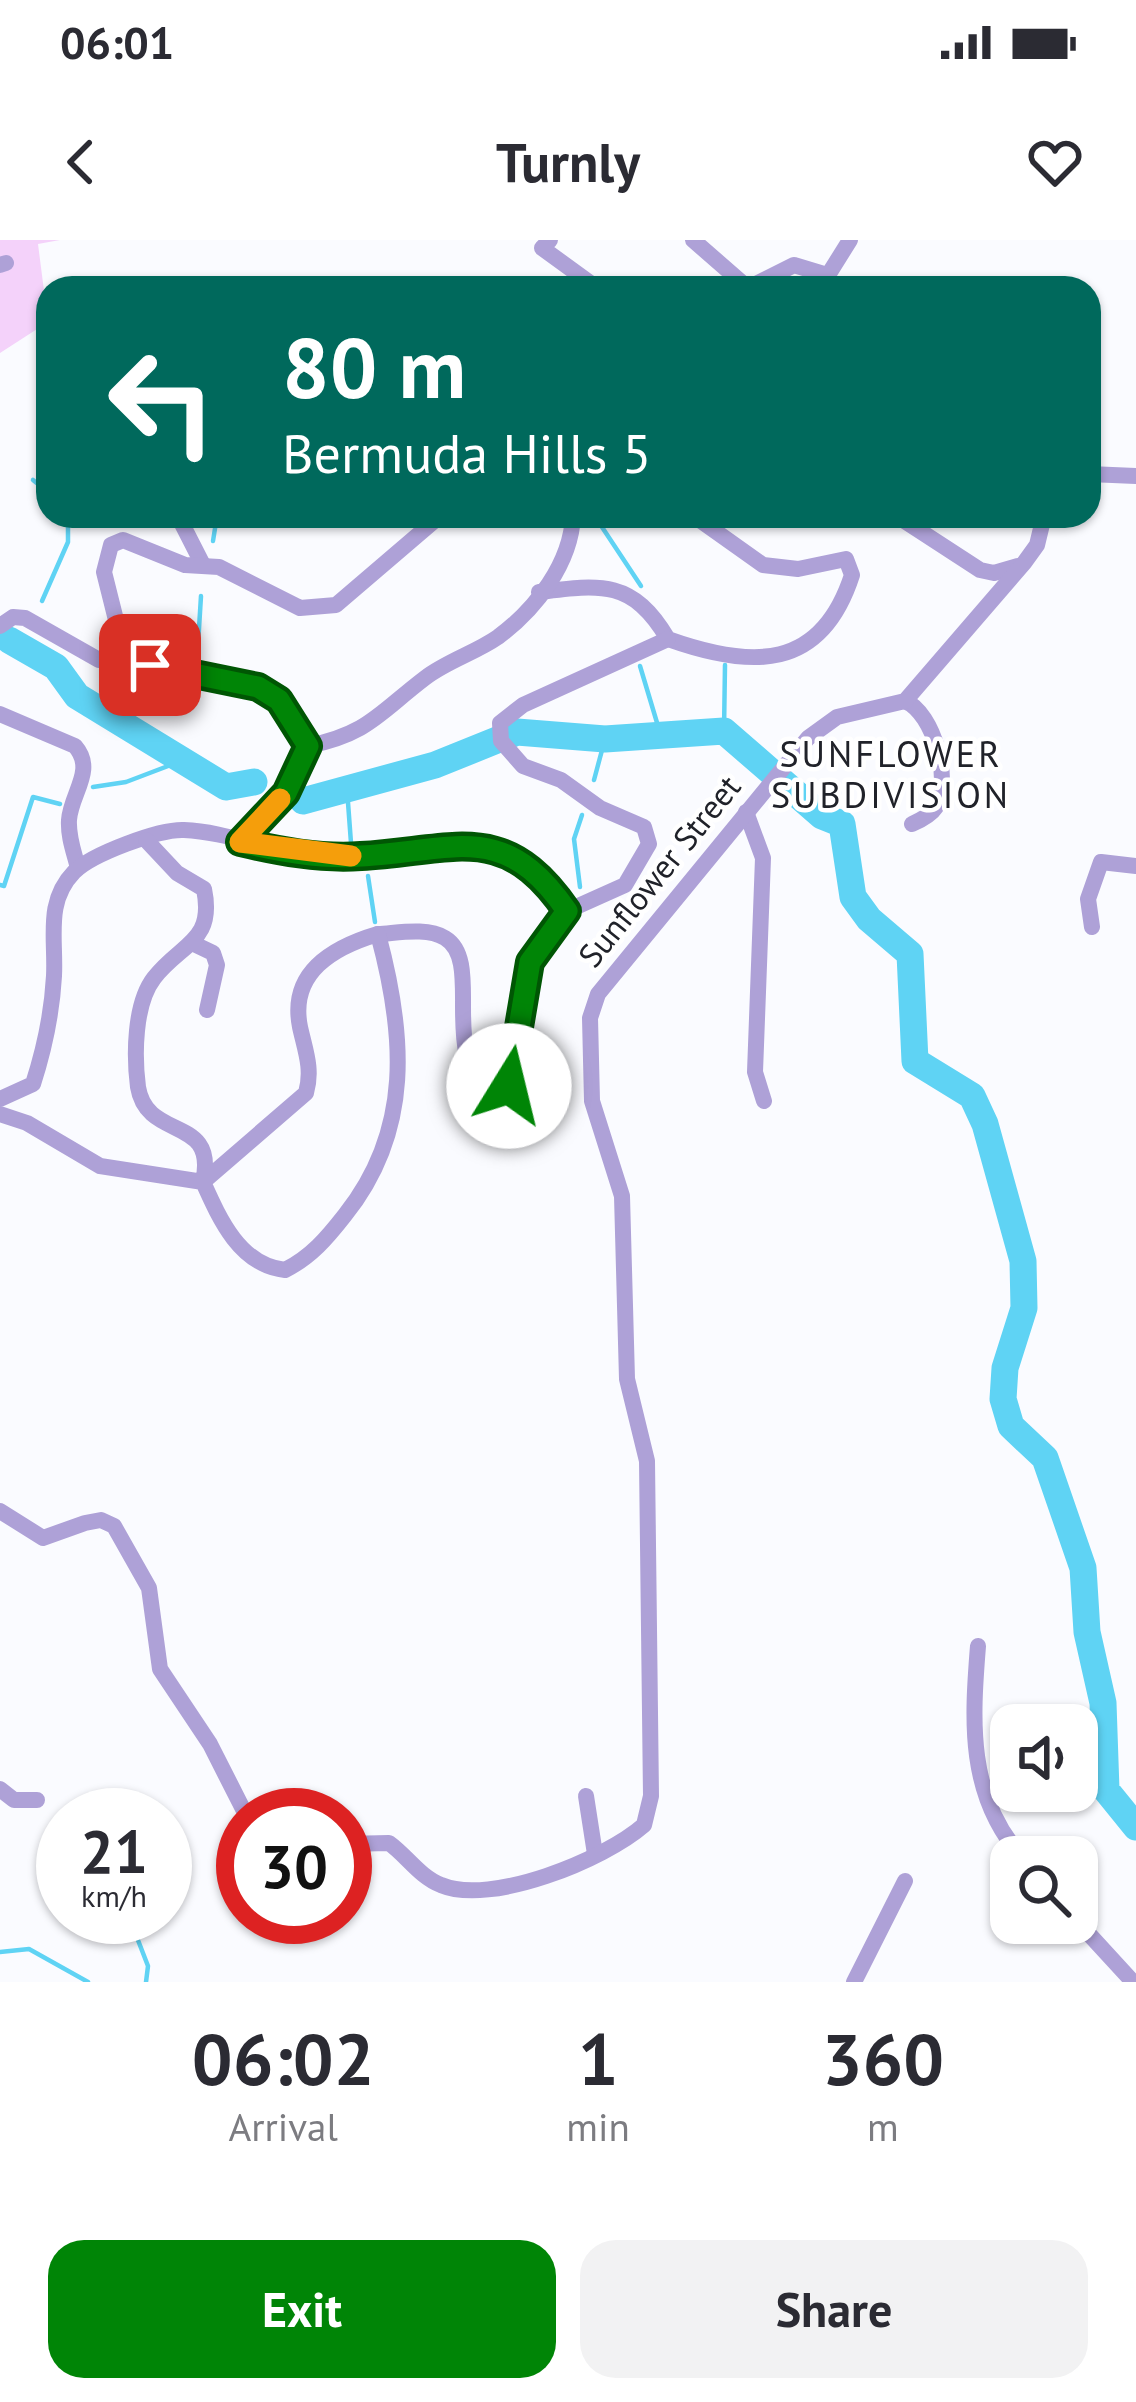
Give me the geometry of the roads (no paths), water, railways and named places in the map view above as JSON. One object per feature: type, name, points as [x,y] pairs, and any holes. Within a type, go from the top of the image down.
[{"type":"street","points":[[550,240],[542,248],[580,276]]},
{"type":"street","points":[[693,240],[734,276]]},
{"type":"street","points":[[828,276],[850,240]]},
{"type":"street","points":[[772,276],[794,265],[813,276]]},
{"type":"street","points":[[1101,475],[1136,476]]},
{"type":"street","points":[[184,528],[202,563]]},
{"type":"street","points":[[124,656],[104,572],[111,545],[122,540],[158,557],[202,563],[252,581],[300,608],[317,610],[336,605],[426,528]]},
{"type":"street","points":[[308,746],[348,738],[374,724],[427,676],[500,636],[560,571],[571,528]]},
{"type":"street","points":[[0,1114],[27,1123],[100,1166],[203,1182],[306,1093],[311,1077],[298,997],[310,973],[329,953],[378,934],[420,932],[445,938],[459,955],[466,1063],[477,1083],[493,1093],[509,1086],[530,962],[567,911],[625,885],[650,844],[644,827],[600,808],[561,780],[523,766],[501,732],[523,705],[668,639],[730,655],[794,653],[826,629],[852,575],[846,559],[798,569],[763,565],[711,528]]},
{"type":"street","points":[[915,528],[980,570],[994,573],[1024,563]]},
{"type":"street","points":[[912,824],[935,810],[940,796],[932,726],[925,714],[905,701],[1024,563],[1037,545],[1041,528]]},
{"type":"street","points":[[539,592],[614,588],[650,608],[668,639]]},
{"type":"street","points":[[0,626],[13,617],[25,618],[99,660],[124,656],[258,687],[279,700],[308,746]]},
{"type":"street","name":"Sunflower Street","points":[[372,1843],[389,1843],[430,1880],[474,1892],[507,1888],[595,1854],[644,1825],[651,1796],[649,1492],[623,1342],[622,1196],[588,1075],[592,1006],[808,738],[837,717],[905,701]]},
{"type":"street","points":[[2,721],[75,746],[83,756],[85,767],[69,814],[78,868]]},
{"type":"street","points":[[240,842],[286,793],[308,746]]},
{"type":"street","points":[[751,805],[763,858],[755,1072],[764,1101]]},
{"type":"street","points":[[0,1099],[33,1084],[54,977],[53,908],[78,868],[146,840],[183,830],[312,855],[362,856],[478,844],[511,854],[546,880],[567,911]]},
{"type":"street","points":[[146,840],[177,873],[204,889],[209,913],[192,943],[152,980],[140,1010],[139,1094],[155,1116],[202,1142],[209,1156],[203,1182],[253,1263],[285,1270],[325,1241],[358,1199],[382,1157],[396,1112],[391,979],[378,934]]},
{"type":"street","points":[[1092,927],[1088,899],[1101,862],[1136,866]]},
{"type":"street","points":[[192,943],[213,953],[217,964],[207,1010]]},
{"type":"street","points":[[0,1511],[44,1538],[85,1522],[101,1520],[114,1526],[149,1588],[160,1669],[211,1744],[233,1788]]},
{"type":"street","points":[[978,1646],[971,1734],[978,1767],[1006,1836]]},
{"type":"street","points":[[0,1789],[14,1800],[36,1800]]},
{"type":"street","points":[[586,1796],[595,1854]]},
{"type":"street","points":[[854,1982],[905,1881]]},
{"type":"street","points":[[1098,1944],[1133,1982]]},
{"type":"waterway","points":[[42,601],[68,542],[68,528]]},
{"type":"waterway","points":[[213,541],[215,528]]},
{"type":"waterway","points":[[603,528],[641,586]]},
{"type":"waterway","points":[[197,661],[201,596]]},
{"type":"waterway","points":[[9,640],[56,667],[77,696],[226,787],[254,782]]},
{"type":"waterway","points":[[724,731],[725,665]]},
{"type":"waterway","points":[[640,666],[661,736]]},
{"type":"waterway","points":[[303,801],[435,765],[517,732],[605,739],[724,731],[822,816],[842,824],[853,897],[869,919],[910,954],[915,1061],[972,1096],[985,1124],[1023,1261],[1024,1308],[1005,1368],[1003,1399],[1011,1426],[1045,1458],[1083,1568],[1087,1632],[1103,1703],[1106,1790],[1136,1827]]},
{"type":"waterway","points":[[594,780],[605,739]]},
{"type":"waterway","points":[[93,787],[126,782],[184,760]]},
{"type":"waterway","points":[[347,789],[351,843]]},
{"type":"waterway","points":[[0,885],[4,886],[33,797],[60,804]]},
{"type":"waterway","points":[[580,887],[574,839],[582,815]]},
{"type":"waterway","points":[[368,876],[375,922]]},
{"type":"waterway","points":[[139,1944],[148,1966],[146,1982]]},
{"type":"waterway","points":[[0,1952],[29,1949],[88,1982]]},
{"type":"district","name":"SUNFLOWER SUBDIVISION","points":[[891,774]]}]
